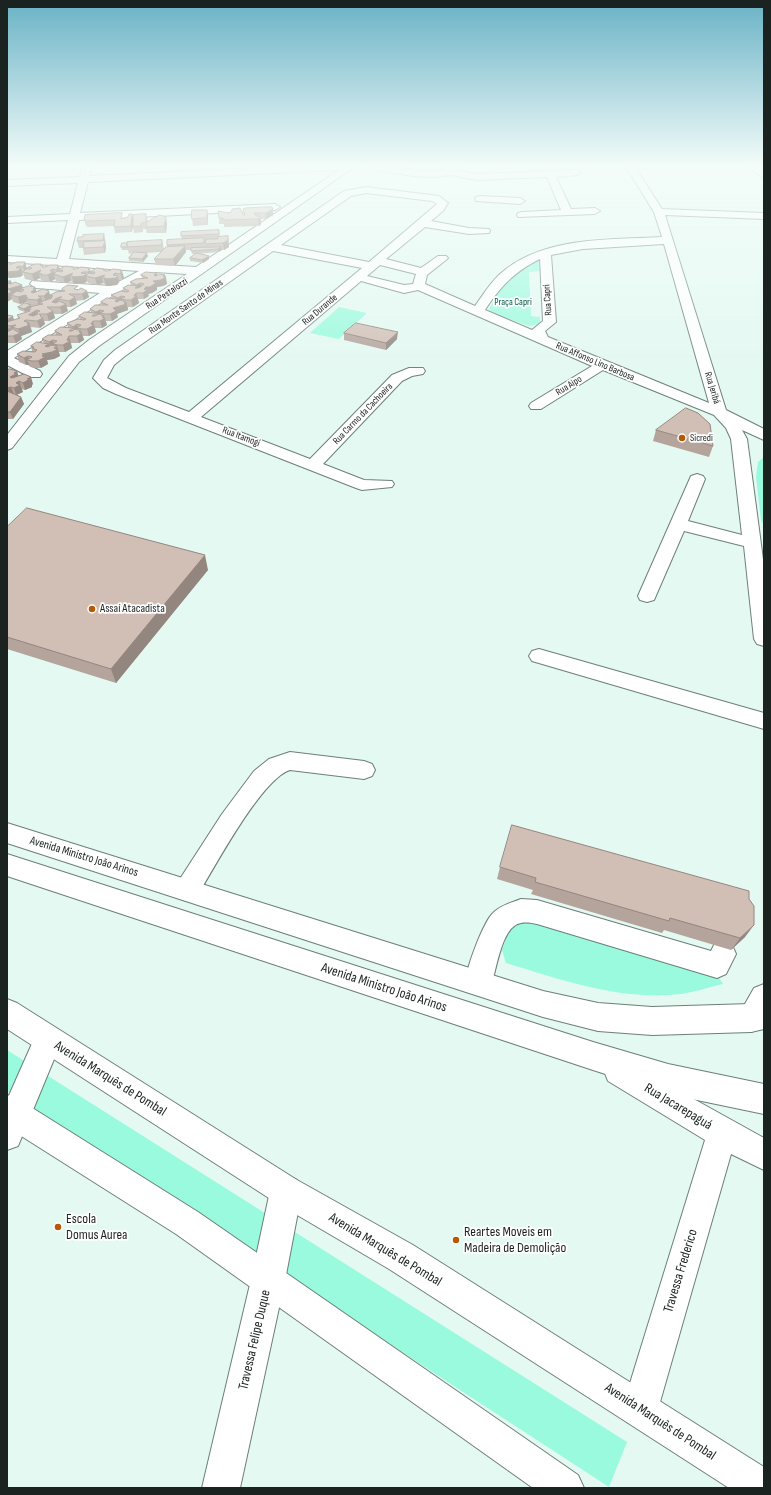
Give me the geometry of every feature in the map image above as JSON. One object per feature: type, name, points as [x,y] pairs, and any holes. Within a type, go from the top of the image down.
[{"type":"street","points":[[62,263],[68,237]]},
{"type":"street","name":"Rua Pestalozzi","points":[[7,445],[74,359],[94,343],[251,237]]},
{"type":"street","name":"Rua Monte Santo de Minas","points":[[100,378],[109,363],[120,353],[286,237]]},
{"type":"street","name":"Rua Durande","points":[[191,418],[407,237]]},
{"type":"street","name":"Rua Jeribá","points":[[668,237],[719,412],[733,426],[739,439],[756,546],[764,639]]},
{"type":"street","points":[[477,312],[506,275],[529,259],[545,252],[578,246],[669,240]]},
{"type":"street","name":"Rua Affonso Lino Barbosa","points":[[271,247],[373,265],[421,282],[477,312],[602,366],[719,412],[764,435]]},
{"type":"street","name":"Rua Capri","points":[[544,341],[538,330],[550,322],[545,252]]},
{"type":"street","points":[[358,277],[404,289],[421,282],[442,258]]},
{"type":"street","points":[[7,259],[200,272]]},
{"type":"street","points":[[7,357],[113,290],[151,269]]},
{"type":"street","points":[[36,284],[113,290]]},
{"type":"street","points":[[7,360],[35,374]]},
{"type":"street","name":"Rua Aipo","points":[[536,406],[602,366]]},
{"type":"street","name":"Rua Carmo da Cachoeira","points":[[313,465],[398,378],[409,372],[418,370]]},
{"type":"street","name":"Rua Itamogi","points":[[100,378],[102,382],[362,485],[386,484]]},
{"type":"street","points":[[647,596],[697,479]]},
{"type":"street","points":[[678,524],[756,546]]},
{"type":"street","points":[[539,656],[764,721]]},
{"type":"street","points":[[187,890],[230,822],[262,778],[277,765],[290,761],[364,770]]},
{"type":"street","name":"Avenida Ministro João Arinos","points":[[7,833],[544,1004],[598,1017],[652,1021],[760,1010]]},
{"type":"street","name":"Avenida Ministro João Arinos","points":[[7,866],[593,1056],[668,1079],[764,1099]]},
{"type":"street","points":[[479,983],[494,932],[500,923],[510,916],[522,911],[537,912],[718,965],[723,954]]},
{"type":"street","name":"Avenida Marquês de Pombal","points":[[7,1013],[286,1191],[401,1257],[763,1488]]},
{"type":"street","points":[[48,1040],[10,1120],[187,1223],[566,1488]]},
{"type":"street","name":"Rua Jacarepaguá","points":[[593,1056],[722,1133],[764,1155]]},
{"type":"street","name":"Travessa Frederico","points":[[640,1409],[722,1133]]},
{"type":"street","name":"Travessa Felipe Duque","points":[[221,1488],[268,1280],[286,1191]]},
{"type":"green space","name":"Praça Capri","points":[[538,259],[540,271],[529,272],[531,316],[540,317],[540,324],[529,326],[488,312],[497,294],[508,281],[514,275]]},
{"type":"green space","points":[[339,307],[367,313],[339,339],[310,333]]},
{"type":"green space","points":[[764,457],[764,526],[761,520],[756,477],[758,462]]},
{"type":"green space","points":[[528,921],[716,973],[723,984],[681,994],[659,995],[614,992],[592,988],[506,963],[502,950],[507,936],[515,925]]},
{"type":"green space","points":[[7,1050],[627,1442],[609,1487],[305,1289],[7,1091]]},
{"type":"building","points":[[78,237],[104,237],[103,240],[77,241]]},
{"type":"building","points":[[218,237],[228,237],[228,240],[223,243],[205,244],[206,239],[218,239]]},
{"type":"building","points":[[204,238],[204,243],[167,245],[167,240]]},
{"type":"building","points":[[162,240],[162,245],[127,247],[127,242]]},
{"type":"building","points":[[105,241],[103,247],[83,248],[84,242]]},
{"type":"building","points":[[122,243],[127,243],[127,247],[121,247]]},
{"type":"building","points":[[185,246],[173,259],[154,259],[166,247]]},
{"type":"building","points":[[221,247],[218,249],[191,251],[191,248]]},
{"type":"building","points":[[134,252],[147,253],[142,259],[129,258]]},
{"type":"building","points":[[197,253],[209,256],[202,260],[190,258]]},
{"type":"building","points":[[7,262],[12,264],[17,262],[25,262],[23,267],[18,266],[16,268],[21,268],[18,271],[7,272]]},
{"type":"building","points":[[35,264],[41,264],[40,265],[43,266],[42,267],[58,265],[57,270],[52,269],[50,271],[54,271],[48,275],[41,275],[42,274],[39,273],[41,270],[32,274],[23,272],[26,269],[32,268],[27,268]]},
{"type":"building","points":[[66,266],[72,267],[74,268],[73,269],[81,267],[89,268],[88,269],[90,270],[88,272],[81,273],[86,274],[84,276],[70,276],[73,273],[63,277],[54,274],[57,271],[62,272],[63,270],[58,270]]},
{"type":"building","points":[[97,268],[104,269],[103,270],[106,270],[105,271],[113,269],[122,271],[120,274],[115,273],[113,275],[118,276],[116,278],[102,278],[105,275],[95,278],[86,276],[89,273],[94,274],[95,272],[90,272]]},
{"type":"building","points":[[146,272],[157,273],[154,275],[156,276],[159,274],[165,275],[163,276],[166,277],[161,280],[153,281],[156,283],[150,287],[145,287],[146,288],[144,289],[147,290],[143,293],[136,293],[134,296],[137,296],[131,300],[121,299],[125,297],[121,296],[118,298],[111,295],[121,291],[129,291],[123,288],[128,285],[138,286],[135,288],[142,286],[144,284],[140,283],[137,285],[130,282],[136,279],[148,278],[141,275]]},
{"type":"building","points":[[15,282],[22,285],[8,289],[12,292],[7,294],[7,283],[11,284]]},
{"type":"building","points":[[68,285],[78,286],[74,289],[78,290],[81,288],[87,291],[82,294],[69,294],[75,297],[69,301],[58,299],[62,297],[55,299],[52,302],[56,303],[59,301],[66,304],[60,307],[47,307],[53,311],[47,314],[39,314],[43,318],[37,321],[24,321],[30,325],[18,329],[12,327],[16,325],[7,325],[7,322],[20,318],[17,315],[30,311],[28,311],[31,309],[28,309],[33,306],[43,304],[40,302],[52,298],[51,297],[53,296],[50,295],[56,292],[65,291],[62,289]],"holes":[[[37,310],[40,311],[36,313],[38,314],[33,316],[29,315]]]},
{"type":"building","points":[[29,286],[35,287],[33,289],[36,289],[31,292],[33,293],[43,289],[49,291],[44,296],[38,296],[41,297],[37,300],[26,299],[28,298],[25,297],[27,296],[25,295],[18,297],[11,295],[17,291],[21,292],[24,290],[20,289]]},
{"type":"building","points":[[107,298],[118,299],[115,301],[117,302],[120,300],[126,302],[124,303],[127,304],[113,308],[116,311],[110,314],[100,313],[104,311],[100,310],[96,312],[90,309],[95,305],[108,305],[101,302]]},
{"type":"building","points":[[25,303],[31,305],[24,309],[18,307]]},
{"type":"building","points":[[85,312],[96,313],[92,316],[99,314],[105,318],[100,321],[93,321],[91,324],[94,325],[87,329],[77,328],[81,325],[77,324],[73,327],[67,323],[78,319],[86,319],[79,316]]},
{"type":"building","points":[[7,315],[13,316],[7,320]]},
{"type":"building","points":[[356,323],[398,332],[386,343],[344,333]]},
{"type":"building","points":[[61,327],[73,328],[69,331],[75,329],[81,331],[79,332],[82,333],[77,336],[69,336],[67,340],[70,341],[63,345],[53,344],[57,341],[53,340],[49,342],[42,339],[48,335],[62,335],[55,331]]},
{"type":"building","points":[[13,329],[20,333],[13,336],[7,336],[7,331]]},
{"type":"building","points":[[37,342],[49,344],[45,346],[48,347],[51,345],[57,346],[54,348],[58,349],[42,354],[45,354],[42,356],[45,357],[38,361],[27,360],[32,357],[28,356],[24,358],[17,354],[23,351],[35,352],[37,350],[31,346]]},
{"type":"building","points":[[10,369],[17,371],[14,373],[16,374],[10,377],[12,378],[24,374],[31,377],[23,383],[19,381],[16,383],[20,385],[14,388],[7,388],[7,370]]},
{"type":"building","points":[[7,391],[21,397],[10,412],[7,412]]},
{"type":"building","points":[[686,408],[698,413],[710,424],[713,446],[656,430]]},
{"type":"building","name":"Assaí Atacadista","points":[[27,508],[205,555],[111,669],[7,637],[7,527]]},
{"type":"building","points":[[512,825],[749,891],[749,899],[754,906],[754,925],[740,938],[670,918],[669,921],[535,882],[536,878],[500,867]]},
{"type":"place","name":"Sicredi","points":[[682,438]]},
{"type":"place","name":"Assaí Atacadista","points":[[92,609]]},
{"type":"place","name":"Escola Domus Aurea","points":[[58,1227]]},
{"type":"place","name":"Reartes Moveis em Madeira de Demolição","points":[[456,1240]]}]
